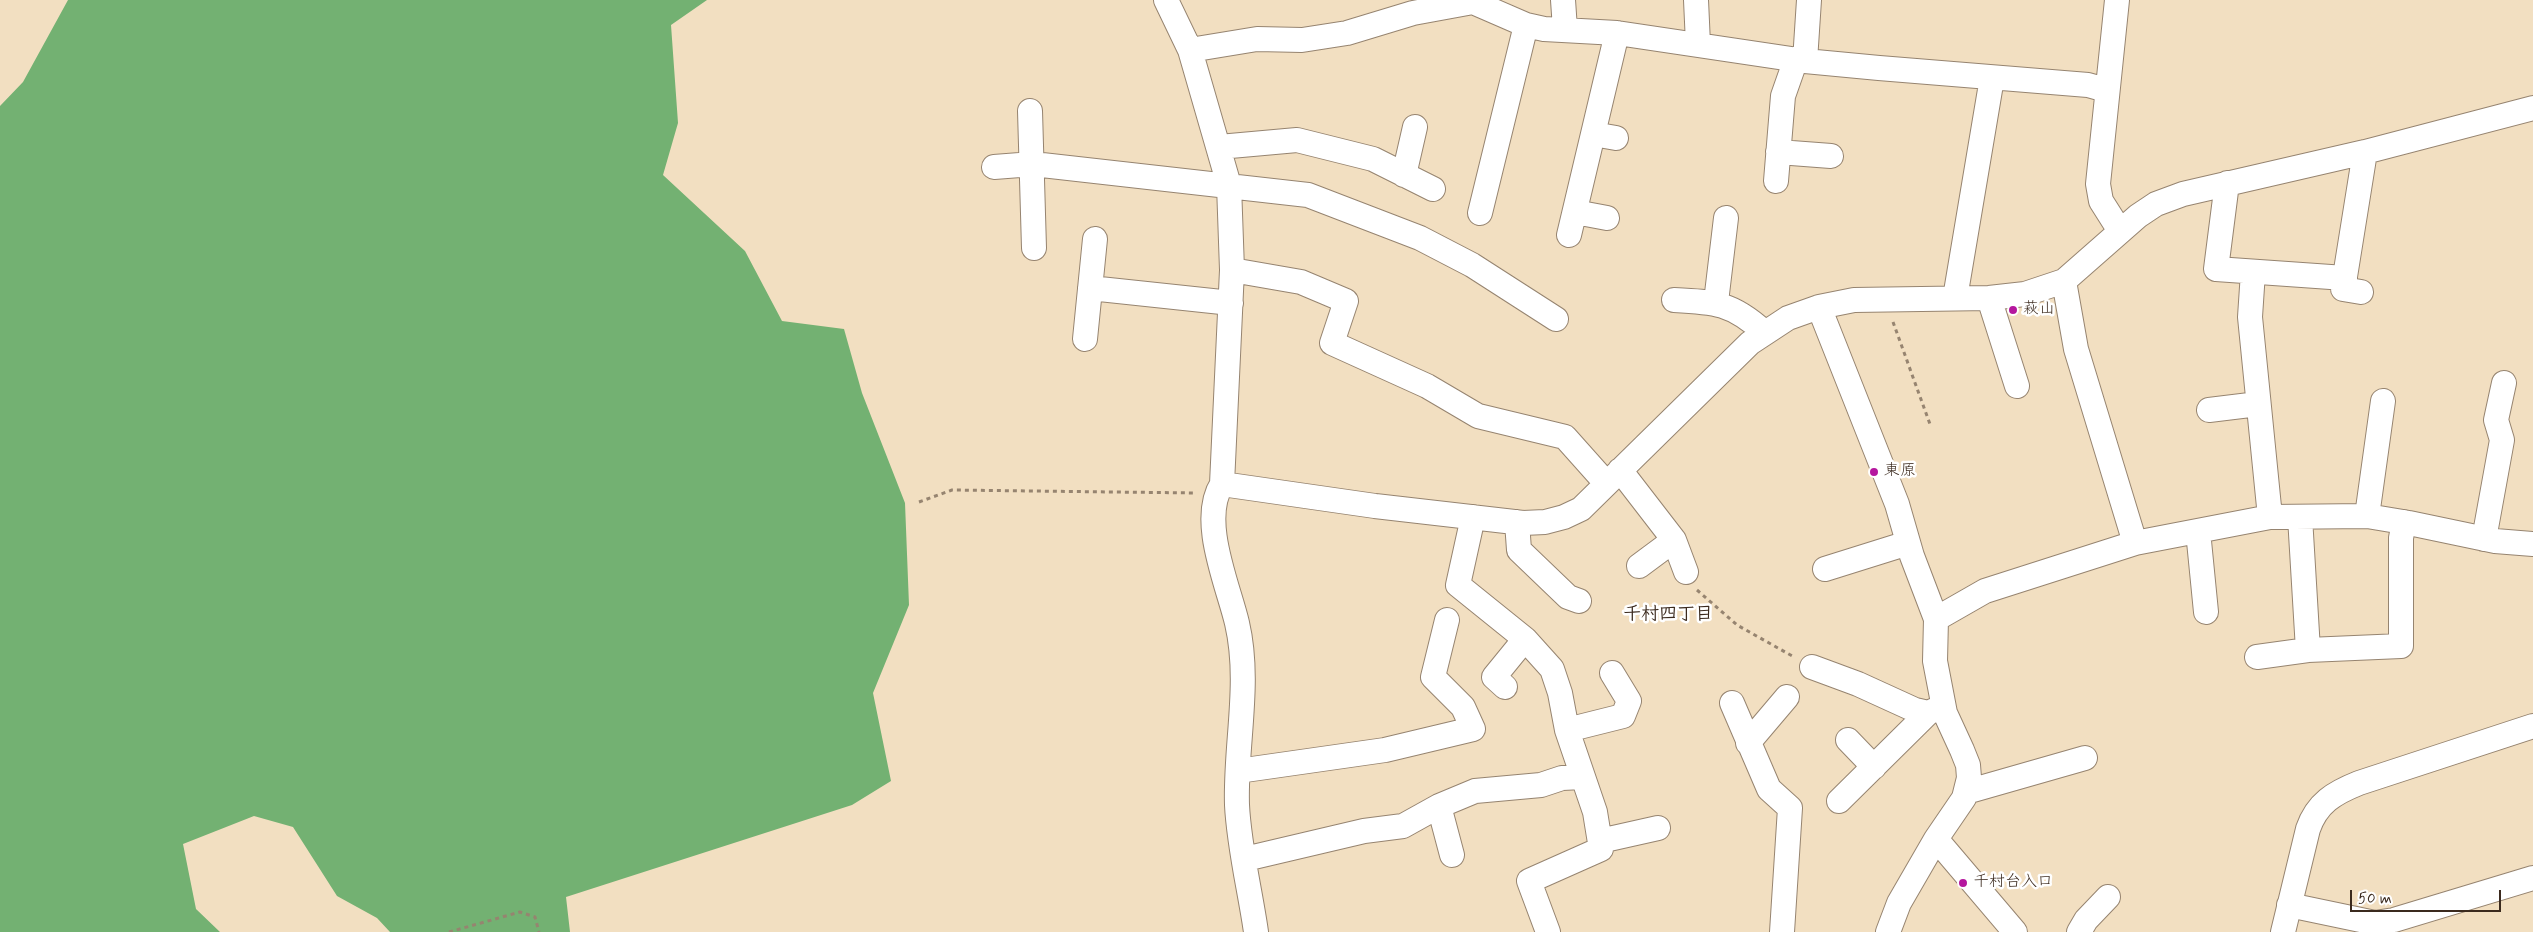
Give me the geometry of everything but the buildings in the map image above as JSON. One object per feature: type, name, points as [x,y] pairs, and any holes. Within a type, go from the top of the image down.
[{"type":"street","points":[[1166,0],[1190,50],[1229,185],[1232,270],[1231,303],[1219,488],[1214,529],[1216,549],[1237,625],[1243,670],[1237,806],[1256,932]]},
{"type":"street","points":[[1563,0],[1565,29]]},
{"type":"street","points":[[1696,0],[1698,44]]},
{"type":"street","points":[[1776,181],[1783,96],[1801,60],[1809,0]]},
{"type":"street","points":[[2116,0],[2098,184],[2101,201],[2120,231]]},
{"type":"street","points":[[1190,50],[1256,40],[1302,40],[1347,33],[1412,13],[1461,2],[1473,2],[1526,25],[1544,29],[1618,33],[1801,60],[2088,85],[2106,90]]},
{"type":"street","points":[[1480,213],[1526,25]]},
{"type":"street","points":[[1569,235],[1618,33]]},
{"type":"street","points":[[1955,298],[1992,78]]},
{"type":"street","points":[[1219,488],[1517,522],[1546,522],[1564,517],[1580,509],[1764,332],[1788,318],[1819,307],[1854,300],[1988,298],[2025,294],[2064,280],[2120,231],[2156,204],[2183,194],[2366,152],[2533,108],[2533,104]]},
{"type":"street","points":[[1030,111],[1034,248]]},
{"type":"street","points":[[1404,175],[1415,127]]},
{"type":"street","points":[[1593,134],[1616,138]]},
{"type":"street","points":[[1219,147],[1297,140],[1373,159],[1433,189]]},
{"type":"street","points":[[1778,152],[1831,156]]},
{"type":"street","points":[[2227,183],[2216,269],[2353,285],[2366,152]]},
{"type":"street","points":[[994,167],[1033,164],[1308,195],[1420,238],[1472,265],[1556,320]]},
{"type":"street","points":[[1575,212],[1607,218]]},
{"type":"street","points":[[1716,302],[1726,218]]},
{"type":"street","points":[[1085,339],[1095,238]]},
{"type":"street","points":[[1232,270],[1301,282],[1346,301],[1332,343],[1427,386],[1478,416],[1565,436],[1613,476],[1674,540],[1686,572]]},
{"type":"street","points":[[2253,272],[2250,317],[2264,366],[2258,404],[2270,517]]},
{"type":"street","points":[[2064,280],[2076,349],[2135,543]]},
{"type":"street","points":[[1090,288],[1231,303]]},
{"type":"street","points":[[1988,298],[2017,386]]},
{"type":"street","points":[[1674,300],[1716,302],[1753,322],[1764,332]]},
{"type":"street","points":[[1819,307],[1897,504],[1908,543],[1936,619],[1936,710],[1968,765],[1969,778],[1964,798],[1936,839],[1899,903],[1888,932]]},
{"type":"street","points":[[2484,539],[2502,440],[2491,420],[2504,383]]},
{"type":"street","points":[[2209,410],[2258,404]]},
{"type":"street","points":[[2367,516],[2376,411]]},
{"type":"street","points":[[1936,619],[1985,591],[2135,543],[2270,517],[2367,516],[2484,539],[2533,544]]},
{"type":"street","points":[[1473,517],[1458,585],[1525,638],[1552,669],[1560,693],[1567,730],[1595,812],[1601,849],[1529,881],[1548,932]]},
{"type":"street","points":[[2300,517],[2308,650]]},
{"type":"street","points":[[1517,522],[1520,550],[1550,588],[1579,601]]},
{"type":"street","points":[[2256,657],[2308,650],[2401,646],[2401,538],[2404,522]]},
{"type":"street","points":[[2198,531],[2206,612]]},
{"type":"street","points":[[1639,566],[1674,540]]},
{"type":"street","points":[[1824,569],[1908,543]]},
{"type":"street","points":[[1238,772],[1322,750],[1385,750],[1473,729],[1463,707],[1432,677],[1446,620]]},
{"type":"street","points":[[1504,686],[1494,677],[1525,638]]},
{"type":"street","points":[[1812,667],[1858,684],[1915,710],[1936,710]]},
{"type":"street","points":[[1567,730],[1623,716],[1630,701],[1622,680]]},
{"type":"street","points":[[1748,744],[1787,697]]},
{"type":"street","points":[[1732,703],[1748,744],[1769,789],[1790,808],[1782,932]]},
{"type":"street","points":[[1839,801],[1936,710]]},
{"type":"street","points":[[2284,932],[2312,815],[2325,800],[2341,790],[2359,783],[2533,726]]},
{"type":"street","points":[[1848,740],[1874,767]]},
{"type":"street","points":[[1966,792],[2085,758]]},
{"type":"street","points":[[1245,859],[1364,831],[1403,826],[1439,806],[1475,791],[1541,786],[1562,778],[1583,777]]},
{"type":"street","points":[[1439,806],[1452,855]]},
{"type":"street","points":[[1600,841],[1658,828]]},
{"type":"street","points":[[1936,839],[2015,932]]},
{"type":"street","points":[[2290,905],[2394,926],[2533,878]]},
{"type":"street","points":[[2079,932],[2086,920],[2108,897]]},
{"type":"path","points":[[1885,299],[1931,427]]},
{"type":"path","points":[[919,502],[952,490],[1219,488]]},
{"type":"path","points":[[1686,572],[1697,590],[1737,625],[1812,667]]},
{"type":"path","points":[[449,932],[520,912],[535,917],[539,932]]},
{"type":"green space","points":[[68,0],[707,0],[671,25],[678,123],[663,175],[745,251],[782,321],[844,329],[862,393],[905,503],[909,605],[873,693],[891,781],[852,805],[566,897],[570,932],[390,932],[377,918],[337,896],[293,827],[254,816],[183,844],[196,909],[220,932],[0,932],[0,106],[23,82]]},
{"type":"place","name":"萩山","points":[[2013,310]]},
{"type":"place","name":"東原","points":[[1874,472]]},
{"type":"place","name":"千村台入口","points":[[1963,883]]},
{"type":"district","name":"千村四丁目","points":[[1668,615]]}]
